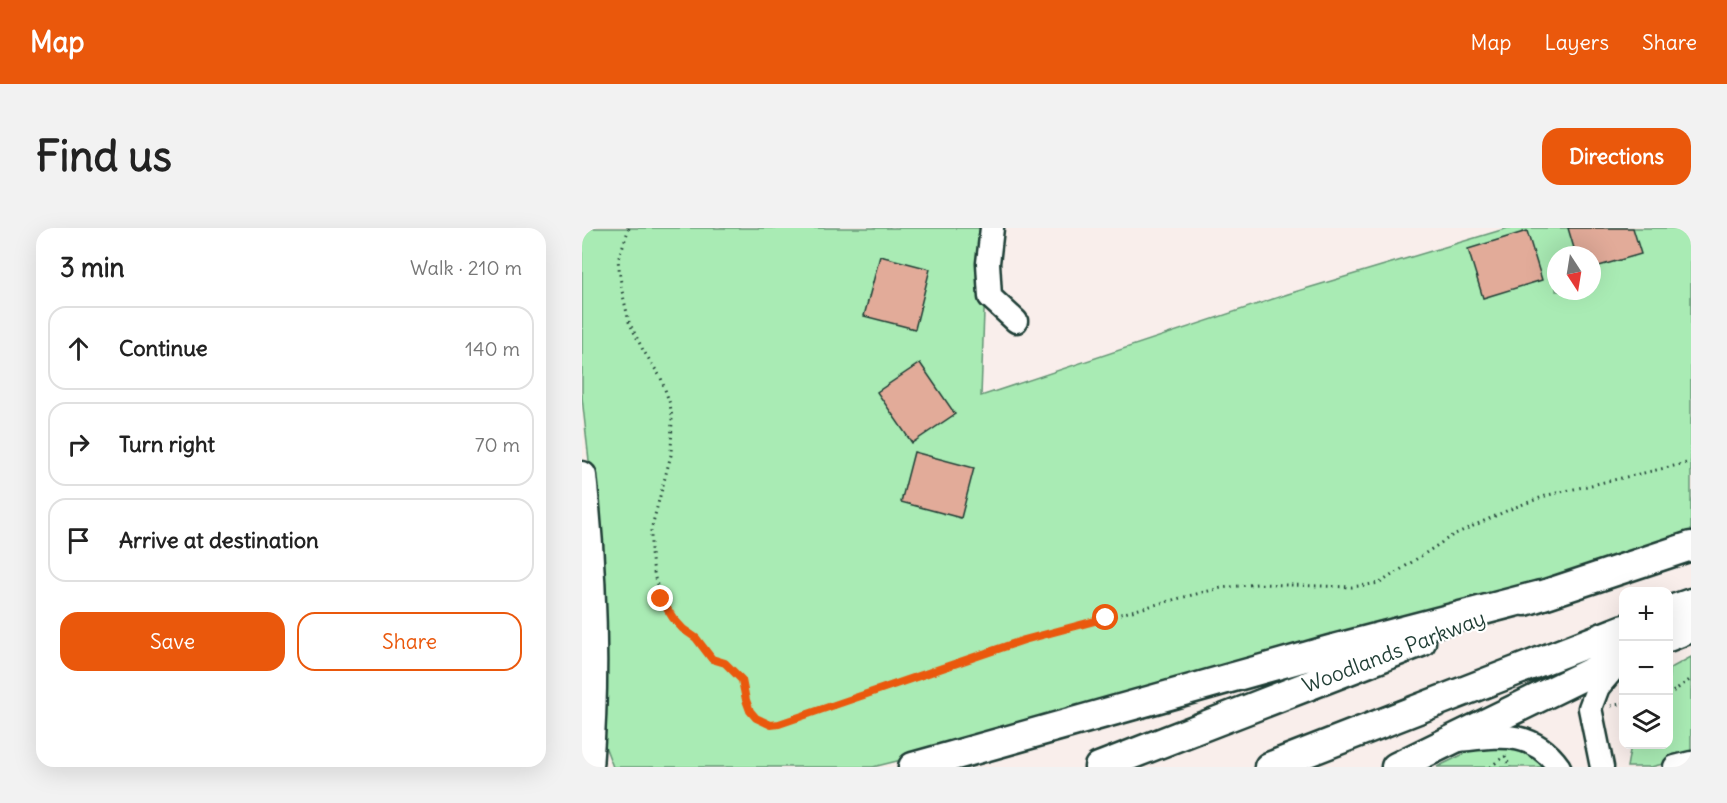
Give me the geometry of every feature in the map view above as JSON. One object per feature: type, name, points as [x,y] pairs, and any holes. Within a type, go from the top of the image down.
[{"type":"main road","points":[[582,476],[591,620],[591,729],[588,767]]},
{"type":"main road","name":"Woodlands Parkway","points":[[1099,767],[1541,595],[1691,546]]},
{"type":"main road","points":[[913,767],[1330,650],[1541,595]]},
{"type":"main road","points":[[1673,609],[1691,603]]},
{"type":"main road","points":[[1673,636],[1691,628]]},
{"type":"main road","points":[[1269,767],[1619,631]]},
{"type":"main road","points":[[1396,767],[1619,659]]},
{"type":"main road","points":[[591,729],[595,767]]},
{"type":"street","points":[[992,228],[988,263],[990,297],[1017,321]]},
{"type":"street","points":[[1602,767],[1590,708],[1598,687],[1619,662]]},
{"type":"street","points":[[1452,741],[1507,736],[1524,738],[1541,748],[1559,767]]},
{"type":"street","points":[[1675,767],[1691,763]]},
{"type":"path","points":[[628,228],[618,260],[629,322],[661,378],[672,417],[670,455],[651,530],[651,554],[661,599],[673,618],[696,638],[712,659],[725,663],[742,680],[750,711],[756,718],[771,725],[1024,640],[1221,588],[1257,584],[1352,587],[1380,583],[1453,535],[1513,507],[1548,495],[1691,462]]},
{"type":"path","points":[[1673,691],[1691,679]]},
{"type":"path","points":[[1590,708],[1619,704]]},
{"type":"path","points":[[1490,767],[1524,738]]},
{"type":"path","points":[[1505,756],[1510,767]]},
{"type":"green space","points":[[582,228],[987,228],[981,396],[1288,294],[1508,228],[1691,228],[1691,539],[982,740],[873,767],[613,767],[602,738],[598,543],[582,397]]},
{"type":"green space","points":[[1691,657],[1691,757],[1651,767],[1627,767],[1630,749],[1673,749],[1673,667]]},
{"type":"green space","points":[[1490,744],[1527,749],[1549,767],[1437,767]]},
{"type":"building","points":[[1568,228],[1633,228],[1641,254],[1601,265],[1601,246],[1573,246]]},
{"type":"building","points":[[1527,231],[1542,280],[1483,298],[1468,249]]},
{"type":"building","points":[[880,256],[930,269],[915,329],[864,316]]},
{"type":"building","points":[[920,363],[955,414],[912,443],[877,392]]},
{"type":"building","points":[[914,452],[974,468],[961,518],[901,502]]},
{"type":"route","points":[[661,599],[673,618],[696,638],[712,659],[725,663],[742,680],[750,711],[756,718],[771,725],[1024,640],[1106,618]]}]
